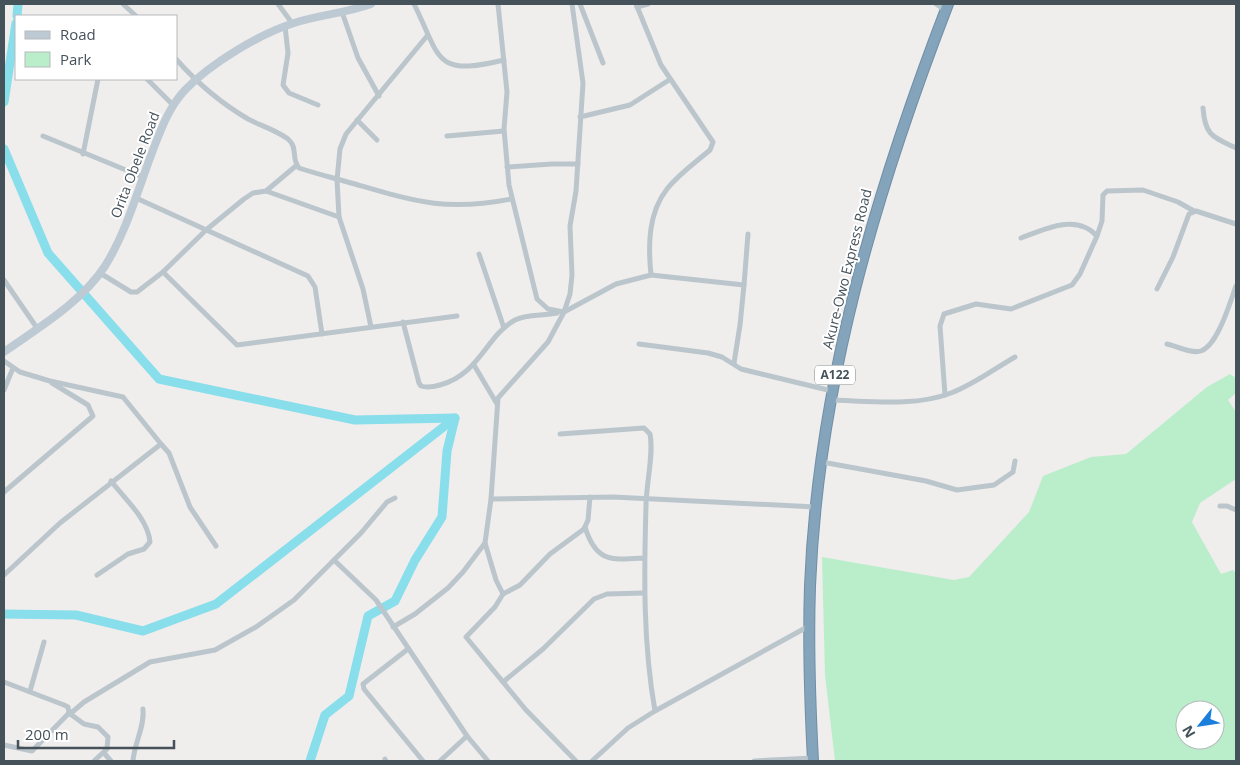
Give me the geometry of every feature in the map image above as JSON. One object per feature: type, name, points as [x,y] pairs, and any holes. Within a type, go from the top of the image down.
[{"type":"highway","name":"Akure-Owo Express Road","points":[[813,760],[810,626],[816,507],[832,395],[851,298],[889,165],[947,7]]},
{"type":"main road","name":"Orita Obele Road","points":[[4,352],[38,328],[83,291],[100,272],[115,249],[173,104],[195,81],[240,50],[288,25],[371,4]]},
{"type":"street","points":[[123,4],[135,15]]},
{"type":"street","points":[[278,4],[288,25],[288,53],[283,85],[289,92],[318,105]]},
{"type":"street","points":[[414,4],[427,36],[440,58],[454,66],[466,67],[504,60]]},
{"type":"street","points":[[498,4],[507,105],[504,131],[511,199],[538,299],[548,309],[561,312]]},
{"type":"street","points":[[503,594],[496,580],[485,543],[491,499],[498,398],[512,380],[548,342],[572,280],[570,226],[578,164],[583,83],[572,4]]},
{"type":"street","points":[[580,4],[603,63]]},
{"type":"street","points":[[648,4],[636,6],[651,46],[669,80],[713,142],[710,150],[673,182],[659,200],[649,244],[651,275]]},
{"type":"street","points":[[936,4],[947,7]]},
{"type":"street","points":[[342,12],[358,58],[379,96]]},
{"type":"street","points":[[371,327],[362,289],[339,217],[337,180],[342,141],[357,120],[379,96],[427,36]]},
{"type":"street","points":[[178,62],[195,81],[234,111],[287,138],[294,147],[294,160],[297,165],[314,173],[440,205],[467,206],[511,199]]},
{"type":"street","points":[[83,154],[98,80]]},
{"type":"street","points":[[148,80],[173,104]]},
{"type":"street","points":[[580,117],[630,105],[669,80]]},
{"type":"street","points":[[1204,108],[1204,123],[1210,134],[1236,148]]},
{"type":"street","points":[[357,120],[377,140]]},
{"type":"street","points":[[446,136],[504,131]]},
{"type":"street","points":[[42,136],[143,177]]},
{"type":"street","points":[[508,167],[578,164]]},
{"type":"street","points":[[266,191],[297,165]]},
{"type":"street","points":[[945,395],[940,326],[944,314],[976,304],[1006,309],[1021,306],[1072,284],[1080,274],[1097,236],[1102,221],[1103,195],[1107,191],[1143,190],[1178,202],[1194,211],[1236,224]]},
{"type":"street","points":[[100,272],[134,292],[163,272],[206,230],[253,193],[266,191],[339,217]]},
{"type":"street","points":[[136,198],[308,276],[315,287],[322,334]]},
{"type":"street","points":[[1157,289],[1173,257],[1189,214],[1194,211]]},
{"type":"street","points":[[1022,238],[1055,225],[1067,224],[1087,228],[1097,236]]},
{"type":"street","points":[[734,363],[740,325],[748,234]]},
{"type":"street","points":[[479,254],[504,328]]},
{"type":"street","points":[[163,272],[237,345],[457,316]]},
{"type":"street","points":[[403,322],[421,386],[429,387],[451,381],[474,365],[504,328],[521,318],[561,312],[616,284],[651,275],[744,285]]},
{"type":"street","points":[[4,280],[38,328]]},
{"type":"street","points":[[1167,344],[1200,352],[1207,348],[1215,338],[1236,286]]},
{"type":"street","points":[[639,344],[708,353],[734,363],[741,369],[832,395],[925,400],[960,389],[1015,357]]},
{"type":"street","points":[[4,361],[13,368],[50,381],[123,397],[169,453],[190,507],[216,546]]},
{"type":"street","points":[[474,365],[497,404]]},
{"type":"street","points":[[4,390],[13,368]]},
{"type":"street","points":[[4,492],[93,416],[88,405],[64,392],[50,381]]},
{"type":"street","points":[[560,434],[648,429],[651,439],[646,499],[644,593],[655,711]]},
{"type":"street","points":[[4,574],[60,523],[111,481],[161,444]]},
{"type":"street","points":[[822,462],[926,481],[957,490],[988,487],[1000,482],[1013,472],[1015,461]]},
{"type":"street","points":[[97,575],[128,554],[144,549],[150,542],[146,527],[111,481]]},
{"type":"street","points":[[491,499],[590,496],[816,507]]},
{"type":"street","points":[[576,761],[526,710],[466,637],[495,606],[503,594],[520,585],[550,554],[585,527],[588,520],[590,496]]},
{"type":"street","points":[[4,745],[32,751],[84,702],[150,662],[215,650],[256,627],[294,600],[374,520],[387,502],[395,498]]},
{"type":"street","points":[[1220,506],[1236,510]]},
{"type":"street","points":[[585,527],[594,548],[608,558],[615,560],[644,558]]},
{"type":"street","points":[[393,627],[415,614],[448,588],[485,543]]},
{"type":"street","points":[[334,560],[376,600],[467,736],[488,761]]},
{"type":"street","points":[[503,682],[543,649],[594,599],[607,594],[644,593]]},
{"type":"street","points":[[592,761],[628,728],[655,711],[810,626]]},
{"type":"street","points":[[30,691],[44,642]]},
{"type":"street","points":[[408,649],[362,684],[364,689],[423,761]]},
{"type":"street","points":[[4,682],[64,705],[68,707],[70,714],[84,724],[98,726],[105,732],[109,742],[104,753],[94,761]]},
{"type":"street","points":[[133,761],[144,709]]},
{"type":"street","points":[[440,761],[467,736]]},
{"type":"street","points":[[104,753],[111,761]]},
{"type":"street","points":[[754,761],[813,760]]},
{"type":"green space","points":[[1230,374],[1236,378],[1236,393],[1228,400],[1236,412],[1236,479],[1200,503],[1192,522],[1221,574],[1233,570],[1236,573],[1236,761],[835,761],[825,675],[822,557],[954,580],[969,577],[1029,512],[1043,476],[1091,457],[1126,454],[1207,387]]},
{"type":"waterway","points":[[17,15],[18,4]]},
{"type":"waterway","points":[[4,102],[15,30]]},
{"type":"waterway","points":[[4,149],[48,253],[159,379],[355,420],[455,418],[447,451],[442,517],[415,560],[395,601],[368,616],[349,696],[325,715],[310,761]]},
{"type":"waterway","points":[[4,614],[76,615],[143,631],[216,604],[455,418]]}]
